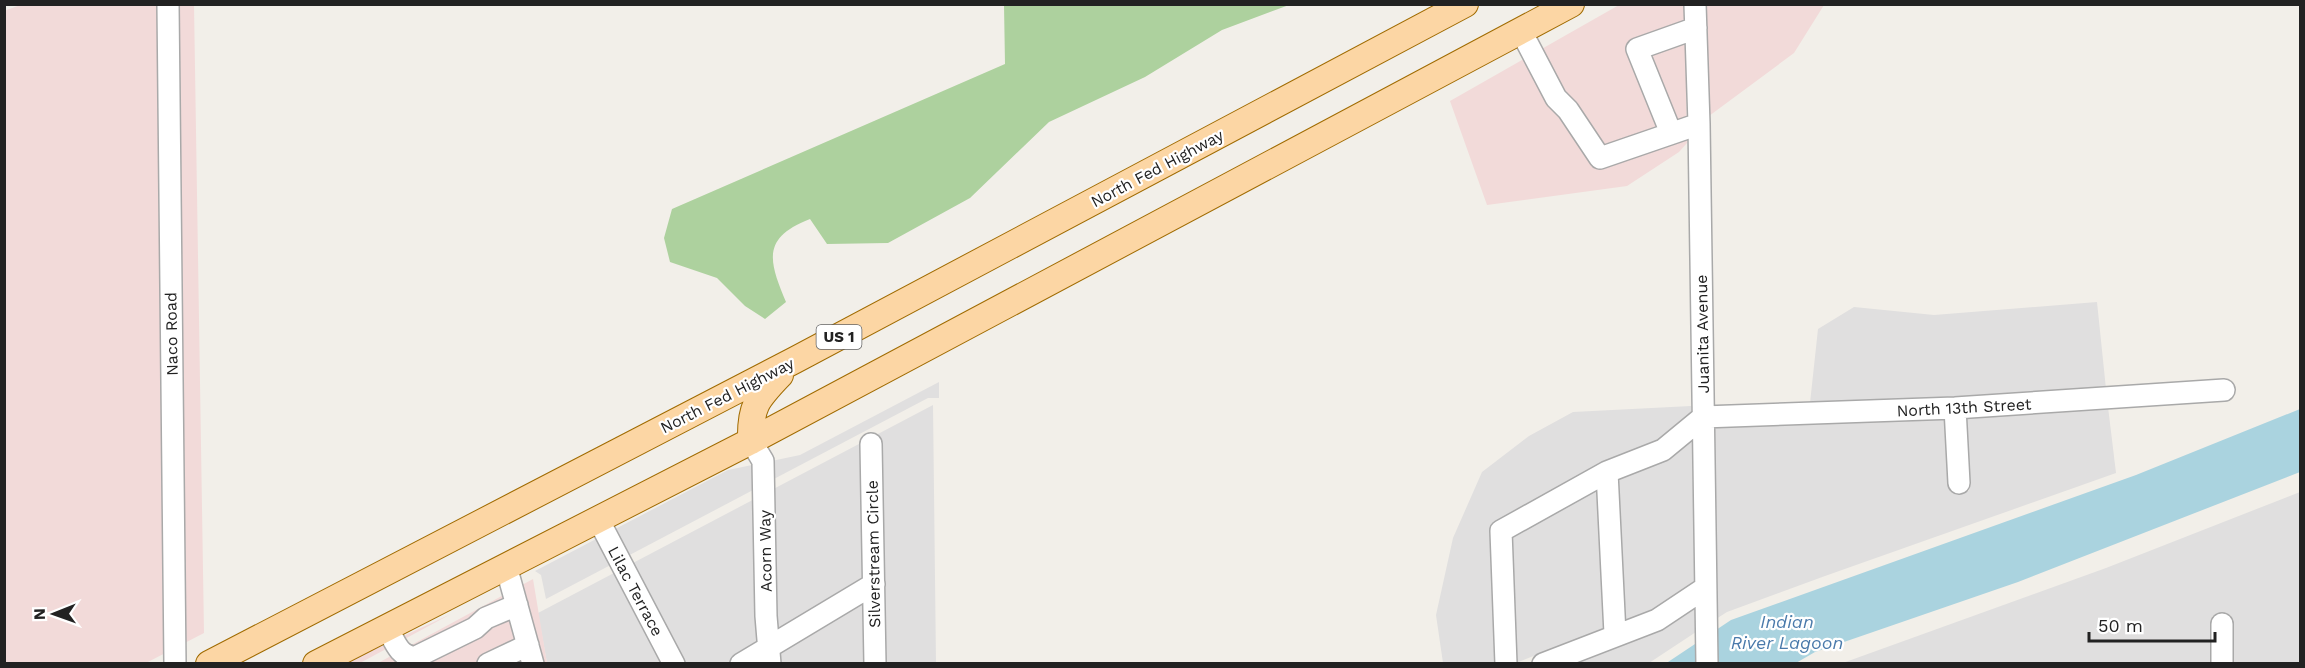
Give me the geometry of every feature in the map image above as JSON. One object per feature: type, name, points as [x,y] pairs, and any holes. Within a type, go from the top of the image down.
[{"type":"main road","name":"North Fed Highway","points":[[209,663],[795,360],[1465,4]]},
{"type":"main road","points":[[326,661],[387,627],[751,441],[1571,4]]},
{"type":"main road","points":[[751,441],[750,417],[757,400],[795,360]]},
{"type":"street","name":"Naco Road","points":[[168,4],[175,663]]},
{"type":"street","name":"Juanita Avenue","points":[[1695,4],[1699,124],[1707,663]]},
{"type":"street","points":[[1671,133],[1637,50],[1696,28]]},
{"type":"street","points":[[1521,31],[1556,98],[1568,110],[1600,158],[1699,124]]},
{"type":"street","name":"North 13th Street","points":[[1703,417],[1955,408],[2224,390]]},
{"type":"street","points":[[1955,408],[1959,483]]},
{"type":"street","points":[[1506,663],[1501,531],[1607,472],[1663,450],[1703,417]]},
{"type":"street","name":"Acorn Way","points":[[751,441],[763,461],[766,616],[770,654]]},
{"type":"street","name":"Silverstream Circle","points":[[872,444],[875,663]]},
{"type":"street","points":[[1607,472],[1615,634]]},
{"type":"street","name":"Lilac Terrace","points":[[598,519],[674,663]]},
{"type":"street","points":[[488,663],[530,654],[506,566]]},
{"type":"street","points":[[741,663],[770,654],[874,584]]},
{"type":"street","points":[[1543,663],[1657,620],[1705,588]]},
{"type":"street","points":[[387,627],[401,652],[409,658],[416,657],[475,628],[486,618],[517,605]]},
{"type":"street","points":[[2222,624],[2222,663]]},
{"type":"shaded area","points":[[23,4],[194,5],[204,633],[146,663],[5,663],[4,11]]},
{"type":"shaded area","points":[[1619,5],[1685,5],[1687,143],[1679,152],[1627,186],[1487,205],[1450,101]]},
{"type":"shaded area","points":[[1824,5],[1794,53],[1709,116],[1705,6]]},
{"type":"shaded area","points":[[2097,302],[2106,389],[1954,400],[1711,409],[1711,406],[1810,403],[1818,329],[1854,307],[1934,315]]},
{"type":"shaded area","points":[[939,382],[939,398],[928,398],[546,599],[541,575],[535,571],[728,470],[800,455]]},
{"type":"shaded area","points":[[933,405],[936,663],[547,663],[538,613]]},
{"type":"shaded area","points":[[1691,406],[1692,414],[1657,442],[1605,463],[1597,464],[1597,467],[1496,524],[1496,663],[1443,663],[1436,615],[1453,538],[1482,472],[1529,436],[1573,412]]},
{"type":"shaded area","points":[[2108,407],[2116,473],[1825,576],[1727,612],[1716,619],[1715,592],[1718,590],[1715,585],[1712,427],[1946,417],[1950,492],[1969,491],[1965,416]]},
{"type":"shaded area","points":[[1692,437],[1695,584],[1653,612],[1624,622],[1617,477]]},
{"type":"shaded area","points":[[1598,487],[1605,628],[1516,663],[1511,536]]},
{"type":"shaded area","points":[[2300,492],[2300,663],[2232,663],[2231,615],[2212,616],[2212,663],[1840,664],[2106,568]]},
{"type":"shaded area","points":[[533,579],[547,663],[378,663]]},
{"type":"shaded area","points":[[1696,605],[1696,632],[1649,663],[1566,664]]},
{"type":"shaded area","points":[[451,614],[360,663],[345,663]]},
{"type":"green space","points":[[1004,5],[1289,5],[1222,30],[1145,77],[1049,122],[970,198],[888,243],[827,244],[810,219],[794,226],[783,234],[773,252],[773,263],[786,302],[765,319],[745,306],[717,278],[670,262],[664,238],[672,209],[1005,64]]},
{"type":"water","name":"Indian River Lagoon","points":[[2300,409],[2300,472],[2018,582],[1815,652],[1796,663],[1665,664],[1731,620],[2136,475]]}]
